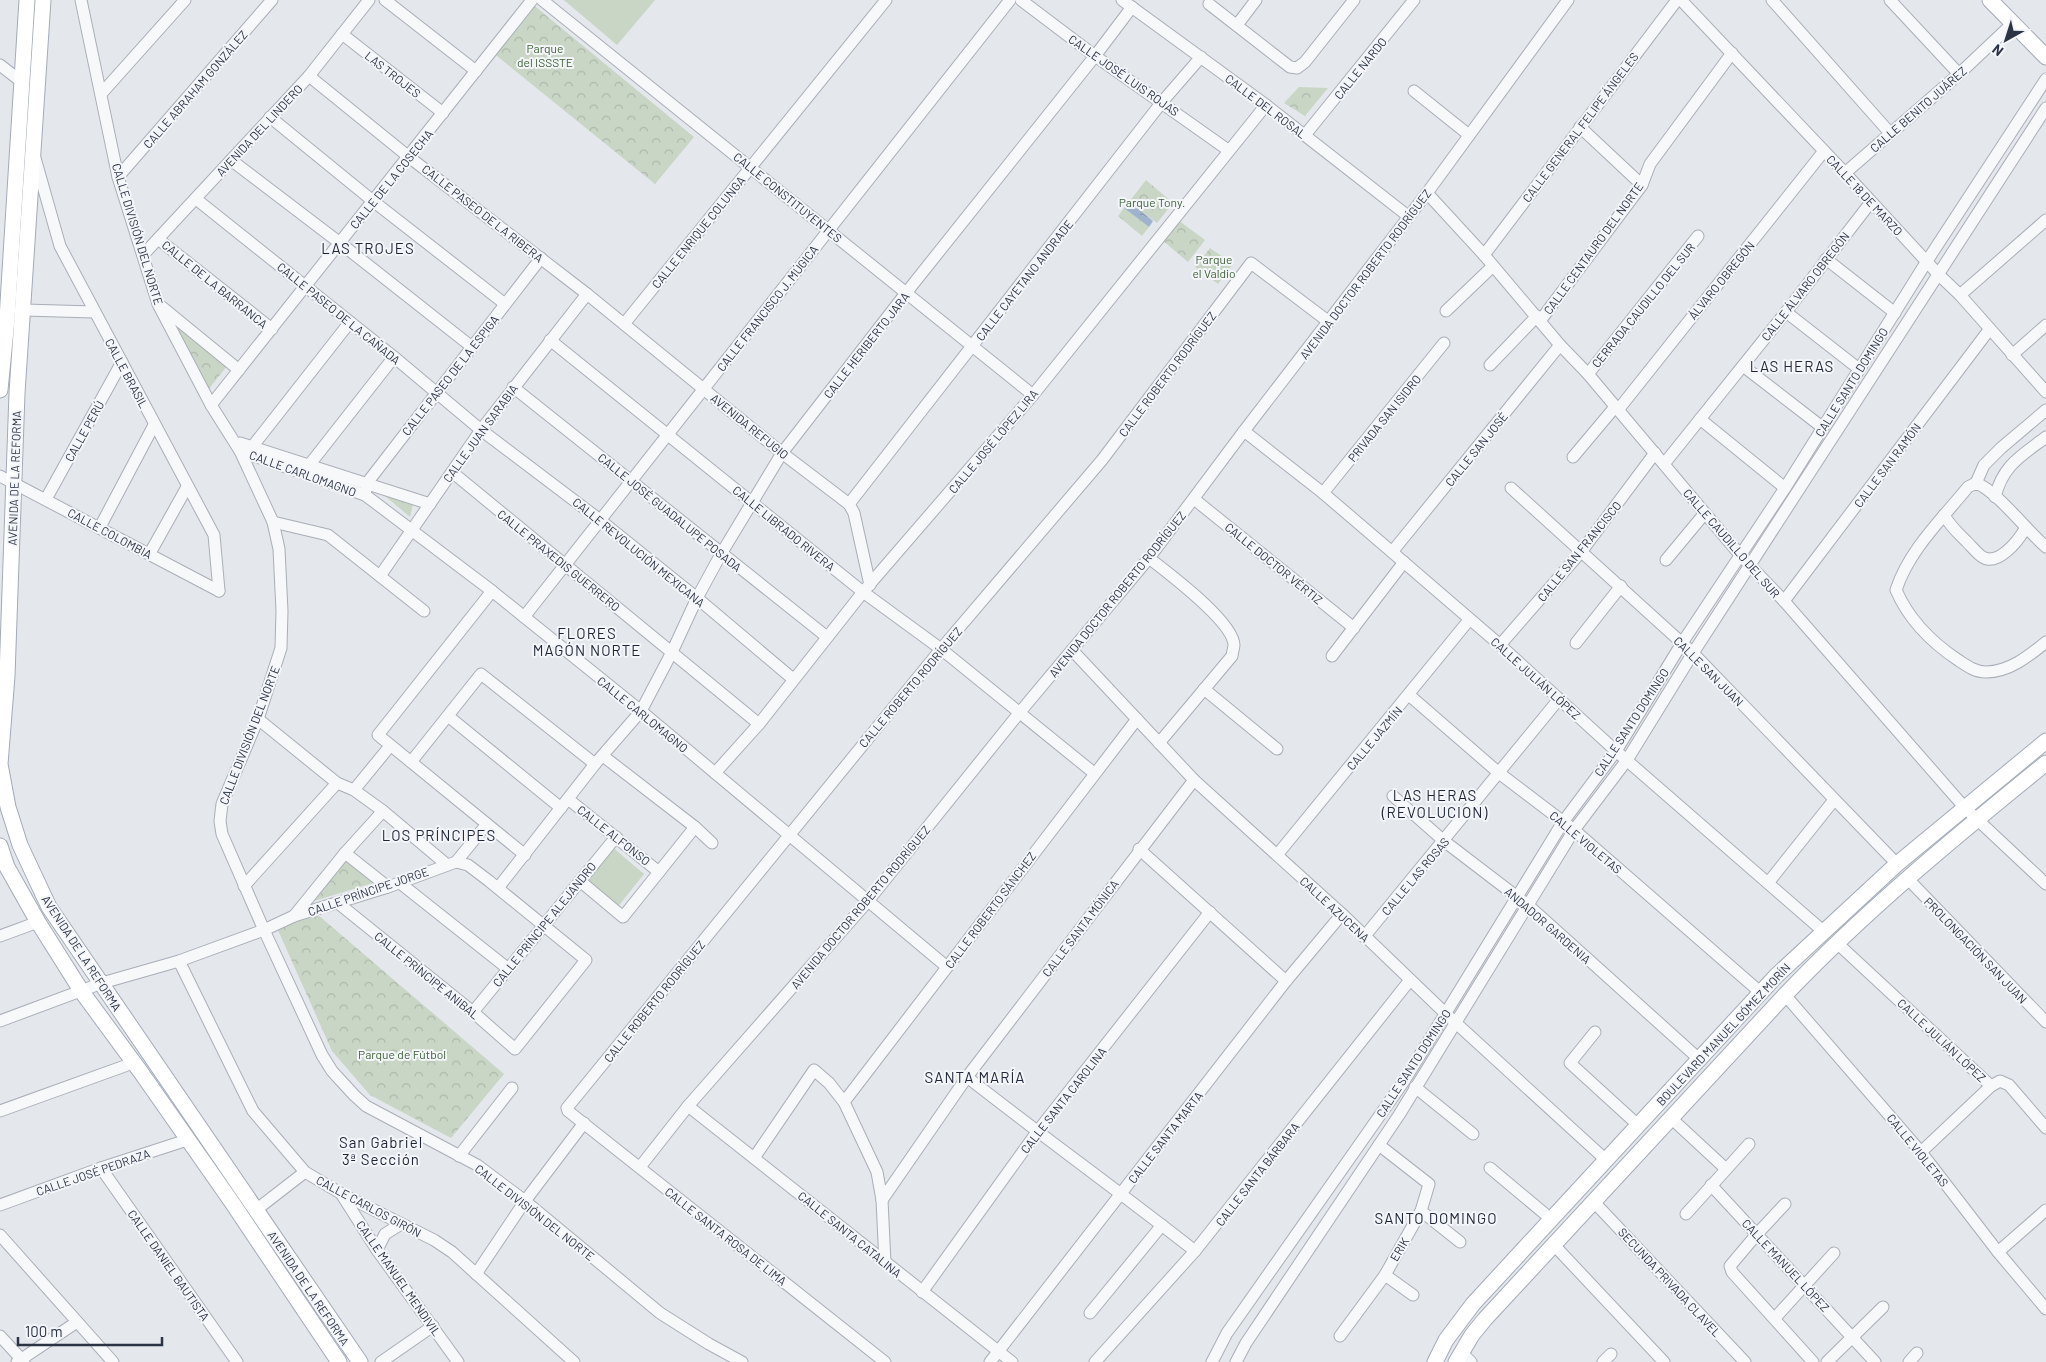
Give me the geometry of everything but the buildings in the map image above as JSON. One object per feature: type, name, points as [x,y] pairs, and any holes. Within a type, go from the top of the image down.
[{"type":"main road","points":[[0,391],[3,317],[27,0]]},
{"type":"main road","name":"AVENIDA DE LA REFORMA","points":[[43,0],[17,393],[15,484],[6,558],[8,676],[0,764],[8,807],[20,845],[49,907],[360,1362]]},
{"type":"main road","points":[[1990,0],[2046,57]]},
{"type":"main road","points":[[2004,0],[2046,45]]},
{"type":"main road","name":"BOULEVARD MANUEL GÓMEZ MORÍN","points":[[1435,1362],[1446,1340],[1468,1310],[1760,992],[1823,931],[1897,864],[2046,741]]},
{"type":"main road","name":"BOULEVARD MANUEL GÓMEZ MORÍN","points":[[1463,1359],[1485,1319],[1786,995],[1837,943],[1907,878],[2046,763]]},
{"type":"main road","name":"AVENIDA DE LA REFORMA","points":[[1,851],[7,867],[38,922],[82,992],[231,1201],[340,1362]]},
{"type":"main road","points":[[1556,1214],[1576,1222]]},
{"type":"street","points":[[102,94],[185,0]]},
{"type":"street","name":"CALLE ABRAHAM GONZÁLEZ","points":[[118,177],[272,0]]},
{"type":"street","name":"AVENIDA DEL LINDERO","points":[[142,255],[309,76],[369,0]]},
{"type":"street","points":[[385,0],[476,71]]},
{"type":"street","name":"CALLE DE LA COSECHA","points":[[210,405],[306,287],[532,0]]},
{"type":"street","name":"CALLE CONSTITUYENTES","points":[[542,0],[1033,395]]},
{"type":"street","name":"CALLE ENRIQUE COLUNGA","points":[[624,324],[886,0]]},
{"type":"street","name":"CALLE FRANCISCO J. MÚGICA","points":[[524,617],[630,480],[1010,0]]},
{"type":"street","name":"CALLE JOSÉ LUIS ROJAS","points":[[1020,0],[1095,56],[1228,150]]},
{"type":"street","points":[[1237,25],[1256,0]]},
{"type":"street","points":[[1209,4],[1290,67],[1298,68],[1305,62],[1354,0]]},
{"type":"street","name":"CALLE NARDO","points":[[1305,135],[1414,0]]},
{"type":"street","name":"AVENIDA DOCTOR ROBERTO RODRÍGUEZ","points":[[640,1168],[688,1106],[868,901],[1020,712],[1149,558],[1427,193],[1568,0]]},
{"type":"street","name":"CALLE 18 DE MARZO","points":[[1679,0],[1732,53],[1939,275],[1960,295],[1989,330],[2046,392]]},
{"type":"street","name":"CALLE GENERAL FELIPE ÁNGELES","points":[[1484,255],[1679,0]]},
{"type":"street","points":[[1772,0],[1890,133]]},
{"type":"street","points":[[1890,0],[1959,74]]},
{"type":"street","name":"CALLE DIVISIÓN DEL NORTE","points":[[83,1],[118,177],[158,304],[210,405],[237,446],[273,522],[279,549],[282,610],[281,648],[258,719],[222,804],[220,821],[222,834],[244,886],[322,1056],[343,1084],[366,1106],[477,1166],[525,1201],[660,1313],[742,1362]]},
{"type":"street","name":"CALLE HERIBERTO JARA","points":[[641,711],[721,554],[782,453],[906,293],[1095,56],[1127,3]]},
{"type":"street","name":"CALLE DEL ROSAL","points":[[1127,3],[1266,105],[1408,216]]},
{"type":"street","name":"CALLE BENITO JUÁREZ","points":[[1845,173],[1959,74],[2012,24]]},
{"type":"street","name":"LAS TROJES","points":[[342,34],[443,114]]},
{"type":"street","name":"CALLE CENTAURO DEL NORTE","points":[[1490,365],[1539,318],[1642,185],[1650,164],[1732,53]]},
{"type":"street","name":"CALLE CAYETANO ANDRADE","points":[[849,504],[1162,102],[1201,57]]},
{"type":"street","points":[[0,66],[22,82]]},
{"type":"street","name":"CALLE PASEO DE LA RIBERA","points":[[309,76],[409,157],[587,294]]},
{"type":"street","name":"CALLE SANTO DOMINGO","points":[[1212,1362],[1227,1333],[1404,1081],[1563,822],[1616,751],[1682,643],[1785,488],[1858,369],[2046,79]]},
{"type":"street","points":[[1414,90],[1470,135]]},
{"type":"street","name":"CALLE JOSÉ LÓPEZ LIRA","points":[[715,774],[759,724],[866,588],[1033,395],[1266,105]]},
{"type":"street","name":"CALLE SANTO DOMINGO","points":[[1236,1362],[1246,1343],[1380,1145],[1415,1086],[1529,906],[1574,830],[1627,760],[1693,653],[2046,108]]},
{"type":"street","points":[[270,117],[373,201],[505,304]]},
{"type":"street","points":[[1580,127],[1642,185]]},
{"type":"street","name":"ÁLVARO OBREGÓN","points":[[1573,457],[1616,408],[1824,151]]},
{"type":"street","points":[[1998,152],[2012,162]]},
{"type":"street","name":"CALLE BRASIL","points":[[34,154],[60,246],[214,535],[219,591]]},
{"type":"street","points":[[231,160],[472,347]]},
{"type":"street","name":"CALLE CAUDILLO DEL SUR","points":[[1427,193],[1484,255],[1560,345],[1588,374],[1750,567],[1784,601],[1965,808],[2046,884]]},
{"type":"street","name":"CALLE PASEO DE LA CAÑADA","points":[[196,199],[481,430]]},
{"type":"street","name":"CALLE ÁLVARO OBREGÓN","points":[[1664,464],[1871,202]]},
{"type":"street","points":[[1960,295],[2046,220]]},
{"type":"street","name":"CERRADA CAUDILLO DEL SUR","points":[[1588,374],[1698,236]]},
{"type":"street","name":"CALLE DE LA BARRANCA","points":[[158,239],[272,329]]},
{"type":"street","name":"CALLE PASEO DE LA ESPIGA","points":[[365,495],[367,483],[541,258]]},
{"type":"street","points":[[1826,259],[1895,314]]},
{"type":"street","name":"CALLE ROBERTO RODRÍGUEZ","points":[[568,1110],[567,1108],[940,649],[1035,541],[1102,460],[1251,263],[1329,322]]},
{"type":"street","points":[[1446,312],[1493,266]]},
{"type":"street","name":"AVENIDA REFUGIO","points":[[587,294],[782,453],[849,504]]},
{"type":"street","name":"CALLE JUAN SARABIA","points":[[380,576],[513,386],[587,294]]},
{"type":"street","points":[[158,304],[239,370]]},
{"type":"street","points":[[3,317],[23,314],[94,312]]},
{"type":"street","points":[[1786,312],[1858,369]]},
{"type":"street","points":[[252,447],[350,322]]},
{"type":"street","points":[[2012,355],[2046,325]]},
{"type":"street","name":"CALLE SAN RAMÓN","points":[[1784,601],[1989,330]]},
{"type":"street","name":"CALLE LIBRADO RIVERA","points":[[550,340],[752,502],[866,588],[1094,773]]},
{"type":"street","name":"PRIVADA SAN ISIDRO","points":[[1323,493],[1444,343]]},
{"type":"street","name":"CALLE SAN JOSÉ","points":[[1392,552],[1560,345]]},
{"type":"street","points":[[309,470],[394,358]]},
{"type":"street","name":"CALLE PERÚ","points":[[46,499],[122,362]]},
{"type":"street","points":[[1743,366],[1822,427]]},
{"type":"street","name":"CALLE JOSÉ GUADALUPE POSADA","points":[[513,386],[827,637]]},
{"type":"street","points":[[0,391],[17,393]]},
{"type":"street","points":[[2046,410],[1984,465],[1976,483],[1968,487],[1932,530],[1902,573],[1896,590],[1902,603],[1918,626],[1938,647],[1972,670],[1984,672],[1999,671],[2025,659],[2046,642]]},
{"type":"street","points":[[1700,419],[1785,488]]},
{"type":"street","points":[[100,527],[154,425]]},
{"type":"street","name":"CALLE REVOLUCIÓN MEXICANA","points":[[481,430],[600,520],[793,679]]},
{"type":"street","name":"CALLE JULIÁN LÓPEZ","points":[[1244,431],[1323,493],[1404,562],[1616,751],[1823,931]]},
{"type":"street","points":[[1995,497],[2003,474],[2013,462],[2046,438]]},
{"type":"street","name":"CALLE CARLOMAGNO","points":[[237,446],[252,447],[365,495],[492,591],[641,711],[947,967]]},
{"type":"street","name":"CALLE CARLOMAGNO","points":[[237,446],[309,470],[367,483],[430,504]]},
{"type":"street","name":"CALLE SAN FRANCISCO","points":[[1500,646],[1581,552],[1655,453]]},
{"type":"street","name":"CALLE PRAXEDIS GUERRERO","points":[[452,472],[759,724]]},
{"type":"street","name":"CALLE COLOMBIA","points":[[0,476],[150,553],[219,591]]},
{"type":"street","points":[[1976,483],[1983,486],[2046,547]]},
{"type":"street","points":[[150,553],[187,487]]},
{"type":"street","name":"CALLE SAN JUAN","points":[[1511,488],[1693,653],[1897,864]]},
{"type":"street","name":"CALLE DOCTOR VÉRTIZ","points":[[1194,498],[1354,628]]},
{"type":"street","points":[[849,504],[854,513],[866,588]]},
{"type":"street","points":[[1666,560],[1705,513]]},
{"type":"street","points":[[1944,515],[1950,526],[1981,557],[1990,559],[1999,557],[2020,540],[2026,529]]},
{"type":"street","points":[[273,522],[328,535],[424,611]]},
{"type":"street","points":[[1149,558],[1212,610],[1226,628],[1234,643],[1232,656],[1159,743]]},
{"type":"street","points":[[1332,656],[1404,562]]},
{"type":"street","points":[[1576,643],[1621,586]]},
{"type":"street","points":[[492,591],[378,735],[525,855]]},
{"type":"street","name":"CALLE JAZMÍN","points":[[1277,855],[1469,620]]},
{"type":"street","name":"CALLE AZUCENA","points":[[1072,650],[1194,780],[1342,914],[1446,1014],[1606,1160]]},
{"type":"street","points":[[411,762],[480,674],[695,827],[712,843]]},
{"type":"street","points":[[1204,689],[1277,749]]},
{"type":"street","name":"CALLE VIOLETAS","points":[[1409,695],[1499,773],[1574,830],[1760,992]]},
{"type":"street","name":"CALLE LAS ROSAS","points":[[1364,937],[1559,699]]},
{"type":"street","points":[[498,888],[599,760],[641,711]]},
{"type":"street","name":"CALLE ALFONSO","points":[[448,716],[564,804],[616,837],[660,872]]},
{"type":"street","points":[[258,719],[337,783],[354,790],[384,811],[451,863],[468,865],[544,925]]},
{"type":"street","name":"CALLE ROBERTO SÁNCHEZ","points":[[844,1102],[1137,719]]},
{"type":"street","points":[[354,790],[390,746]]},
{"type":"street","name":"CALLE SANTA MÓNICA","points":[[882,1200],[967,1078],[1139,849],[1194,780]]},
{"type":"street","points":[[244,886],[337,783]]},
{"type":"street","name":"ANDADOR GARDENIA","points":[[1393,796],[1444,841],[1529,906],[1699,1059]]},
{"type":"street","points":[[1768,883],[1834,800]]},
{"type":"street","points":[[294,916],[345,853],[384,811]]},
{"type":"street","name":"CALLE PRÍNCIPE JORGE","points":[[0,1021],[102,983],[179,962],[264,930],[294,916],[400,883],[451,863],[487,824]]},
{"type":"street","points":[[580,882],[623,917],[695,827]]},
{"type":"street","name":"CALLE PRÍNCIPE ALEJANDRO","points":[[473,1012],[507,968],[616,837]]},
{"type":"street","points":[[1139,849],[1286,981]]},
{"type":"street","points":[[345,853],[388,887]]},
{"type":"street","name":"PROLONGACIÓN SAN JUAN","points":[[1907,878],[2046,1022]]},
{"type":"street","points":[[400,883],[507,968]]},
{"type":"street","name":"CALLE PRÍNCIPE ANIBAL","points":[[338,903],[473,1012],[515,1049],[586,960],[544,925]]},
{"type":"street","name":"CALLE SANTA CAROLINA","points":[[922,1292],[1037,1132],[1210,912]]},
{"type":"street","name":"CALLE SANTA MARTA","points":[[990,1362],[1286,981],[1342,914]]},
{"type":"street","points":[[0,936],[38,922]]},
{"type":"street","name":"CALLE JULIÁN LÓPEZ","points":[[1837,943],[1992,1086],[2000,1081],[2009,1084],[2046,1128]]},
{"type":"street","name":"CALLE CARLOS GIRÓN","points":[[179,962],[253,1111],[305,1172],[342,1194],[434,1240],[452,1252],[574,1362]]},
{"type":"street","name":"CALLE SANTA BÁRBARA","points":[[1095,1362],[1195,1251],[1410,980]]},
{"type":"street","name":"CALLE VIOLETAS","points":[[1786,995],[1921,1152],[1998,1252],[2044,1302]]},
{"type":"street","points":[[1595,1032],[1570,1062],[1638,1124]]},
{"type":"street","points":[[0,1111],[133,1063]]},
{"type":"street","points":[[754,1158],[814,1070],[829,1083],[844,1102],[877,1172],[882,1200],[885,1263]]},
{"type":"street","points":[[967,1078],[1195,1251]]},
{"type":"street","points":[[1415,1086],[1473,1134]]},
{"type":"street","points":[[1921,1152],[1992,1086]]},
{"type":"street","points":[[459,1156],[512,1088]]},
{"type":"street","name":"CALLE SANTA CATALINA","points":[[688,1106],[1012,1362]]},
{"type":"street","name":"CALLE SANTA ROSA DE LIMA","points":[[568,1110],[885,1362]]},
{"type":"street","points":[[1672,1119],[1726,1169]]},
{"type":"street","points":[[476,1274],[525,1201],[584,1123]]},
{"type":"street","name":"CALLE JOSÉ PEDRAZA","points":[[0,1204],[187,1140]]},
{"type":"street","points":[[1686,1214],[1749,1144]]},
{"type":"street","name":"ERIK","points":[[1340,1336],[1385,1274],[1421,1211],[1429,1184],[1380,1145]]},
{"type":"street","name":"CALLE DANIEL BAUTISTA","points":[[101,1168],[237,1362]]},
{"type":"street","points":[[1490,1168],[1556,1214]]},
{"type":"street","points":[[256,1210],[305,1172]]},
{"type":"street","name":"CALLE MANUEL LÓPEZ","points":[[1711,1185],[1875,1362]]},
{"type":"street","name":"CALLE MANUEL MENDIVIL","points":[[342,1194],[377,1250],[458,1362]]},
{"type":"street","name":"SECUNDA PRIVADA CLAVEL","points":[[1594,1202],[1745,1362]]},
{"type":"street","points":[[1785,1204],[1756,1234],[1730,1266],[1732,1272],[1814,1362]]},
{"type":"street","points":[[1998,1252],[2046,1210]]},
{"type":"street","points":[[1421,1211],[1460,1242]]},
{"type":"street","points":[[377,1250],[386,1234],[402,1224]]},
{"type":"street","points":[[1090,1313],[1162,1225]]},
{"type":"street","points":[[0,1235],[114,1362]]},
{"type":"street","points":[[1554,1245],[1664,1362]]},
{"type":"street","points":[[1775,1318],[1834,1253]]},
{"type":"street","points":[[1385,1274],[1413,1295]]},
{"type":"street","points":[[1826,1362],[1883,1306]]},
{"type":"street","points":[[0,1336],[21,1361],[77,1322]]},
{"type":"street","points":[[381,1362],[433,1326]]},
{"type":"street","points":[[1909,1362],[1918,1353]]},
{"type":"green space","points":[[564,0],[655,0],[617,45]]},
{"type":"green space","name":"Parque del ISSSTE","points":[[531,3],[694,137],[655,184],[492,52]]},
{"type":"green space","points":[[1299,87],[1328,88],[1305,116],[1284,103]]},
{"type":"green space","name":"Parque Tony.","points":[[1146,180],[1173,203],[1157,223],[1129,202]]},
{"type":"green space","points":[[1124,208],[1149,227],[1142,236],[1118,216]]},
{"type":"green space","points":[[1178,220],[1205,240],[1188,262],[1161,239]]},
{"type":"green space","name":"Parque el Valdio","points":[[1210,248],[1233,264],[1218,284],[1195,267]]},
{"type":"green space","points":[[164,311],[227,366],[208,390]]},
{"type":"green space","points":[[378,490],[413,504],[410,517]]},
{"type":"green space","points":[[611,846],[644,874],[616,909],[583,881]]},
{"type":"green space","points":[[344,858],[373,883],[314,901]]},
{"type":"green space","name":"Parque de Fútbol","points":[[318,915],[504,1074],[451,1138],[370,1095],[332,1051],[277,928]]},
{"type":"water","points":[[1130,202],[1153,221],[1149,227],[1124,208]]},
{"type":"district","name":"LAS TROJES","points":[[368,248]]},
{"type":"district","name":"LAS HERAS","points":[[1792,366]]},
{"type":"district","name":"FLORES MAGÓN NORTE","points":[[587,642]]},
{"type":"district","name":"LAS HERAS (REVOLUCION)","points":[[1435,804]]},
{"type":"district","name":"LOS PRÍNCIPES","points":[[439,835]]},
{"type":"district","name":"SANTA MARÍA","points":[[975,1077]]},
{"type":"district","name":"San Gabriel 3ª Sección","points":[[381,1150]]},
{"type":"district","name":"SANTO DOMINGO","points":[[1436,1218]]}]
